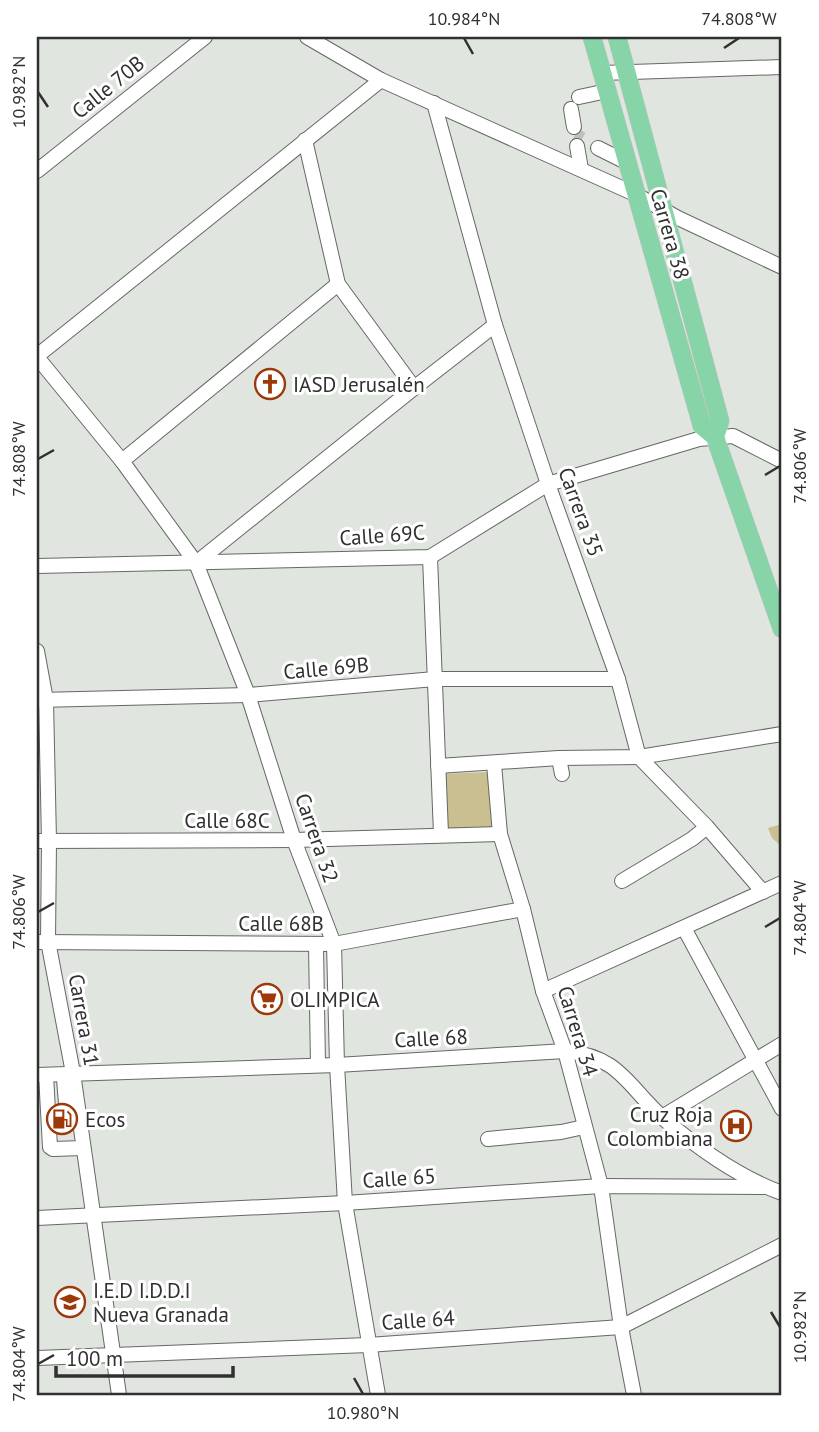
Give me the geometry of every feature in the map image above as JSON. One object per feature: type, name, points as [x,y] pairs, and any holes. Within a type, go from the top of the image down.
[{"type":"main road","name":"Carrera 38","points":[[592,37],[702,426],[715,437],[782,629]]},
{"type":"main road","name":"Carrera 38","points":[[617,37],[720,421],[715,437]]},
{"type":"street","name":"Calle 70B","points":[[37,171],[205,37]]},
{"type":"street","points":[[307,37],[382,80],[635,194],[782,267]]},
{"type":"street","points":[[602,73],[782,67]]},
{"type":"street","points":[[37,356],[382,80]]},
{"type":"street","points":[[580,169],[583,140],[575,103],[607,92]]},
{"type":"street","name":"Carrera 35","points":[[434,103],[495,326],[618,679],[639,757],[707,827],[763,892]]},
{"type":"street","points":[[305,140],[338,285],[414,388]]},
{"type":"street","points":[[583,140],[626,162]]},
{"type":"street","points":[[122,461],[338,285]]},
{"type":"street","points":[[196,563],[495,326]]},
{"type":"street","name":"Carrera 32","points":[[37,356],[122,461],[196,563],[248,695],[294,841],[334,944],[337,1065],[345,1203],[378,1395]]},
{"type":"street","name":"Calle 69C","points":[[37,566],[430,556],[548,484],[699,439],[733,436],[782,461]]},
{"type":"street","points":[[430,556],[441,834]]},
{"type":"street","name":"Carrera 31","points":[[37,650],[41,700],[42,941],[68,1074],[73,1116],[83,1148],[119,1395]]},
{"type":"street","name":"Calle 69B","points":[[41,700],[248,695],[435,679],[618,679]]},
{"type":"street","points":[[438,766],[559,758],[639,757],[782,734]]},
{"type":"street","points":[[559,758],[562,774]]},
{"type":"street","name":"Carrera 34","points":[[494,764],[500,834],[523,909],[543,991],[565,1051],[601,1185],[621,1326],[634,1395]]},
{"type":"street","points":[[622,881],[707,827]]},
{"type":"street","name":"Calle 68C","points":[[43,841],[294,841],[500,834]]},
{"type":"street","points":[[543,991],[782,883]]},
{"type":"street","name":"Calle 68B","points":[[42,941],[334,944],[523,909]]},
{"type":"street","points":[[684,928],[782,1109]]},
{"type":"street","points":[[316,944],[318,1065]]},
{"type":"street","points":[[662,1117],[782,1044]]},
{"type":"street","name":"Calle 68","points":[[41,1075],[337,1065],[565,1051],[584,1053],[603,1060],[623,1073],[662,1117]]},
{"type":"street","points":[[41,1075],[50,1147],[83,1148]]},
{"type":"street","points":[[48,1117],[73,1116]]},
{"type":"street","name":"Calle 65","points":[[662,1117],[709,1155],[764,1186],[782,1193]]},
{"type":"street","points":[[488,1139],[561,1132],[584,1127]]},
{"type":"street","name":"Calle 65","points":[[37,1218],[345,1203],[601,1185],[764,1186]]},
{"type":"street","name":"Calle 64","points":[[37,1358],[369,1345],[621,1326],[782,1245]]},
{"type":"shaded area","points":[[489,772],[492,831],[445,830],[441,774]]},
{"type":"shaded area","points":[[782,824],[782,847],[772,838],[768,828]]},
{"type":"tunnel","points":[[575,135],[582,139]]},
{"type":"place","name":"IASD Jerusalén","points":[[270,384]]},
{"type":"place","name":"OLIMPICA","points":[[267,999]]},
{"type":"place","name":"Ecos","points":[[62,1119]]},
{"type":"place","name":"Cruz Roja Colombiana","points":[[736,1126]]},
{"type":"place","name":"I.E.D I.D.D.I Nueva Granada","points":[[70,1302]]}]
